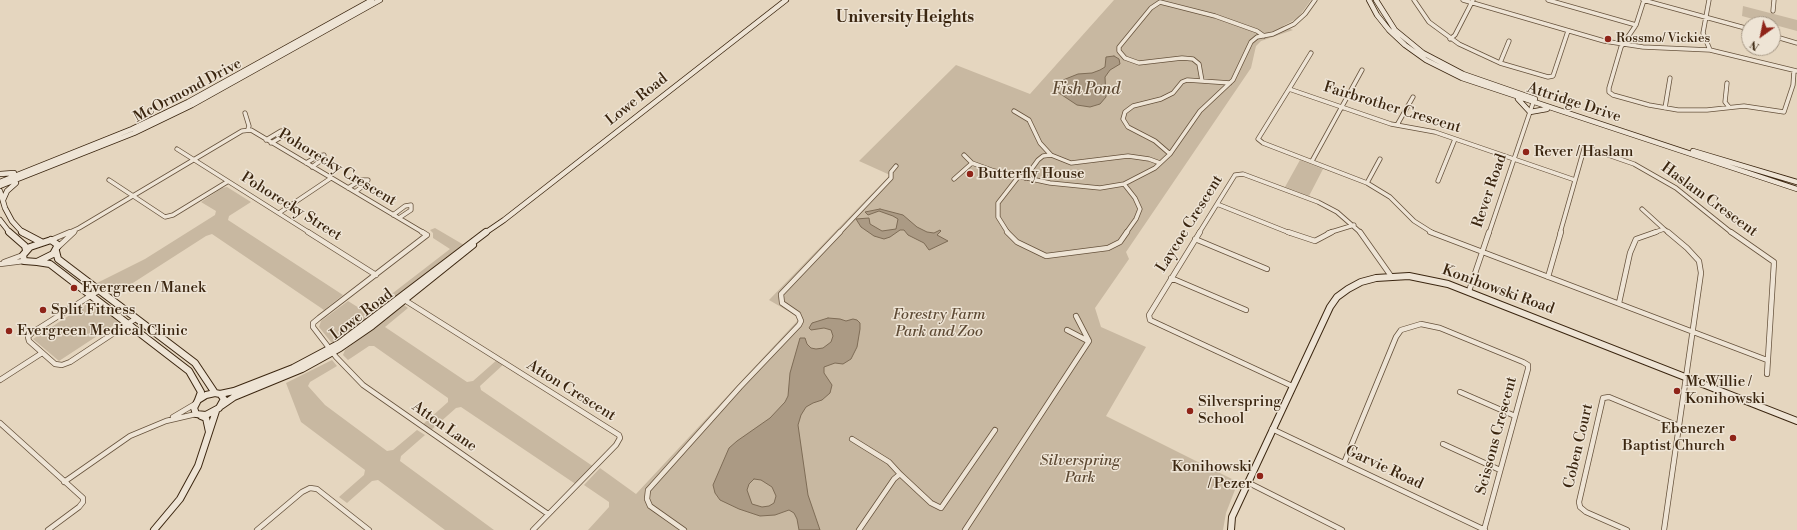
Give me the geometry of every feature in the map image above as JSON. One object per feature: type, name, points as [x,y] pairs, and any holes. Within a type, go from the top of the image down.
[{"type":"street","name":"McOrmond Drive","points":[[0,182],[132,129],[188,102],[372,0]]},
{"type":"street","name":"McOrmond Drive","points":[[0,186],[134,133],[192,105],[380,0]]},
{"type":"street","name":"Lowe Road","points":[[198,415],[219,408],[234,397],[302,370],[372,326],[402,298],[786,0]]},
{"type":"street","points":[[964,155],[972,163],[1025,178],[1086,188],[1112,187],[1124,184],[1147,172],[1170,154],[1200,111],[1230,84],[1237,73],[1251,42],[1257,37],[1284,30],[1294,24],[1305,14],[1315,0]]},
{"type":"street","name":"Attridge Drive","points":[[1369,0],[1377,15],[1389,30],[1416,53],[1457,76],[1511,95],[1797,182]]},
{"type":"street","name":"Attridge Drive","points":[[1376,0],[1395,30],[1423,52],[1463,74],[1553,109],[1795,189]]},
{"type":"street","points":[[1414,0],[1429,22],[1450,39],[1476,53],[1500,62],[1551,77],[1568,31]]},
{"type":"street","points":[[1463,0],[1473,1],[1568,31],[1622,44],[1643,47],[1710,50],[1753,59],[1796,71],[1786,110],[1784,112],[1744,106],[1698,110],[1664,108],[1623,98],[1609,92],[1622,44],[1636,25],[1643,0],[1741,28]]},
{"type":"street","points":[[1548,0],[1636,25]]},
{"type":"street","points":[[1709,0],[1703,33],[1710,50]]},
{"type":"street","points":[[1773,11],[1774,0]]},
{"type":"street","points":[[1450,39],[1455,35],[1473,1]]},
{"type":"street","points":[[1202,81],[1199,64],[1193,59],[1182,58],[1139,63],[1125,58],[1119,51],[1119,47],[1151,8],[1156,4],[1163,2],[1215,16],[1257,31],[1264,36]]},
{"type":"street","points":[[1781,38],[1797,43]]},
{"type":"street","points":[[1500,62],[1509,41]]},
{"type":"street","points":[[1311,53],[1258,139],[1263,143],[1367,183],[1395,201],[1420,226],[1548,277],[1767,360],[1767,374]]},
{"type":"street","points":[[1312,161],[1362,70]]},
{"type":"street","points":[[1664,108],[1670,78]]},
{"type":"street","points":[[1170,154],[1155,141],[1128,128],[1123,119],[1124,112],[1133,106],[1161,100],[1173,93],[1182,82],[1187,80],[1230,84]]},
{"type":"street","points":[[1727,83],[1725,102],[1729,107]]},
{"type":"street","name":"Fairbrother Crescent","points":[[1289,89],[1396,125],[1425,130],[1455,139],[1575,180]]},
{"type":"street","points":[[1511,95],[1523,102],[1530,112],[1543,109],[1553,109]]},
{"type":"street","points":[[1396,125],[1413,96]]},
{"type":"street","name":"Rever Road","points":[[1469,291],[1534,101]]},
{"type":"street","points":[[1014,111],[1029,120],[1040,143],[1050,155]]},
{"type":"street","points":[[0,264],[24,255],[41,242],[51,240],[79,228],[242,131],[248,129],[249,126],[245,113]]},
{"type":"street","name":"Pohorecky Crescent","points":[[248,129],[427,236],[313,324],[314,329],[331,351]]},
{"type":"street","points":[[266,140],[281,131],[286,132],[285,135],[271,143]]},
{"type":"street","points":[[1438,181],[1455,139]]},
{"type":"street","name":"Haslam Crescent","points":[[1548,277],[1575,180],[1586,148],[1617,157],[1650,172],[1676,188],[1722,226],[1772,259],[1774,262],[1767,360]]},
{"type":"street","name":"Pohorecky Street","points":[[177,149],[376,275]]},
{"type":"street","points":[[306,163],[320,155],[325,156],[312,167]]},
{"type":"street","points":[[1025,178],[1038,160],[1043,156],[1050,155],[1071,163],[1128,156],[1149,158],[1160,163]]},
{"type":"street","points":[[1367,183],[1380,159]]},
{"type":"street","points":[[954,179],[972,163]]},
{"type":"street","points":[[684,530],[650,506],[647,498],[648,490],[799,325],[801,321],[798,314],[782,303],[781,294],[891,178],[891,172],[896,166]]},
{"type":"street","points":[[0,174],[9,174],[34,169]]},
{"type":"street","name":"Laycoe Crescent","points":[[1292,386],[1150,320],[1149,315],[1234,176],[1243,174],[1325,205],[1342,215],[1354,225],[1363,236],[1391,276]]},
{"type":"street","points":[[3,200],[10,187],[30,175]]},
{"type":"street","points":[[1019,176],[998,203],[998,217],[1005,230],[1017,242],[1046,256],[1108,248],[1120,242],[1136,219],[1140,209],[1135,198],[1124,184]]},
{"type":"street","points":[[279,213],[331,178]]},
{"type":"street","points":[[108,180],[166,217],[227,182]]},
{"type":"street","points":[[348,188],[361,180],[368,180],[367,183],[355,192]]},
{"type":"street","points":[[0,191],[8,216],[16,226],[24,234],[41,242]]},
{"type":"street","points":[[1217,204],[1308,240],[1315,241],[1328,233],[1354,225]]},
{"type":"street","points":[[393,215],[405,206],[411,205],[411,210],[399,218]]},
{"type":"street","points":[[1642,209],[1697,257],[1701,265],[1693,332],[1664,530]]},
{"type":"street","points":[[0,220],[8,231],[25,246],[24,255]]},
{"type":"street","points":[[37,262],[48,258],[79,228]]},
{"type":"street","points":[[1619,303],[1632,245],[1636,239],[1643,235],[1664,229]]},
{"type":"street","points":[[1195,239],[1267,269]]},
{"type":"street","points":[[51,240],[57,243],[58,259],[98,291],[195,363],[218,394],[224,399],[219,408],[198,466],[189,484],[169,513],[154,530]]},
{"type":"street","points":[[24,255],[37,262],[50,264],[189,371],[201,392],[194,411],[198,415],[206,418],[209,435]]},
{"type":"street","name":"Konihowski Road","points":[[1231,530],[1232,517],[1247,482],[1330,307],[1337,297],[1361,282],[1391,276],[1409,276],[1428,279],[1469,291],[1795,420]]},
{"type":"street","points":[[1171,278],[1246,310]]},
{"type":"street","points":[[98,291],[30,335],[29,341],[55,364],[66,364],[135,319]]},
{"type":"street","name":"Atton Crescent","points":[[402,298],[619,436],[620,438],[616,445],[533,530]]},
{"type":"street","points":[[1076,316],[1089,341]]},
{"type":"street","name":"Scissons Crescent","points":[[1344,463],[1396,337],[1401,330],[1421,324],[1440,328],[1528,365],[1484,530]]},
{"type":"street","points":[[1067,330],[1089,341]]},
{"type":"street","points":[[965,530],[1089,341]]},
{"type":"street","name":"Lowe Road","points":[[197,402],[206,395],[234,391],[293,368],[331,351]]},
{"type":"street","name":"Atton Lane","points":[[331,351],[364,385],[548,514]]},
{"type":"street","points":[[0,380],[42,353]]},
{"type":"street","points":[[1460,392],[1515,416]]},
{"type":"street","name":"Coben Court","points":[[1627,530],[1580,508],[1579,502],[1602,398],[1609,397],[1679,426]]},
{"type":"street","points":[[166,421],[197,402]]},
{"type":"street","points":[[64,482],[116,444],[140,431],[166,421],[198,415]]},
{"type":"street","points":[[0,423],[83,498],[83,502],[48,530]]},
{"type":"street","name":"Garvie Road","points":[[1272,429],[1484,530]]},
{"type":"street","points":[[852,439],[889,462],[931,503],[941,508],[995,430]]},
{"type":"street","points":[[1443,444],[1500,470]]},
{"type":"street","points":[[859,530],[894,480],[900,474]]},
{"type":"street","points":[[1247,482],[1342,530]]},
{"type":"street","points":[[257,530],[302,492],[310,488],[317,489],[369,530]]},
{"type":"green space","name":"Forestry Farm Park and Zoo","points":[[1114,0],[1311,0],[1298,18],[1283,26],[1293,30],[1261,41],[1256,46],[1251,68],[1126,252],[1129,259],[1095,308],[1101,327],[1146,347],[1106,416],[1238,482],[1226,513],[1223,530],[588,530],[609,507],[609,502],[584,485],[600,468],[636,494],[800,318],[769,300],[890,175],[859,161],[956,65],[1030,94]]},
{"type":"green space","points":[[1743,6],[1797,20],[1797,31],[1781,27],[1781,16],[1742,16]]},
{"type":"green space","points":[[1300,160],[1323,169],[1309,196],[1285,187]]},
{"type":"green space","points":[[227,187],[251,202],[229,216],[228,220],[343,295],[324,310],[212,234],[206,236],[111,297],[95,284],[145,259],[215,215],[216,211],[201,202],[222,188]]},
{"type":"green space","points":[[435,228],[464,245],[341,340],[335,343],[331,342],[319,327],[321,321],[348,301],[367,313],[450,249],[433,238],[433,233],[430,230]]},
{"type":"green space","points":[[93,300],[120,321],[59,361],[33,339]]},
{"type":"green space","points":[[404,305],[408,308],[385,327],[467,382],[473,381],[498,359],[505,363],[480,386],[481,390],[594,467],[577,485],[461,407],[456,408],[429,432],[421,426],[448,402],[448,398],[374,346],[369,346],[348,360],[343,355],[345,350]]},
{"type":"green space","points":[[332,360],[337,366],[310,382],[308,386],[325,405],[387,451],[393,450],[417,430],[425,435],[401,456],[400,461],[494,530],[445,530],[378,480],[372,481],[347,503],[339,497],[364,475],[365,470],[301,422],[286,383]]},
{"type":"water","name":"Fish Pond","points":[[1114,56],[1119,59],[1120,64],[1110,70],[1105,77],[1106,97],[1100,104],[1090,107],[1077,105],[1059,93],[1058,86],[1063,80],[1078,74],[1092,73],[1100,70],[1105,67],[1106,57]]},
{"type":"water","points":[[880,209],[903,215],[917,227],[927,232],[934,233],[940,230],[941,231],[937,235],[948,241],[929,250],[924,243],[908,235],[904,230],[900,230],[884,239],[874,236],[861,227],[856,219],[869,218],[870,224],[882,231],[896,229],[898,219],[893,216],[879,211],[868,215],[865,212]]},
{"type":"water","points":[[828,318],[846,321],[853,319],[860,323],[860,329],[857,347],[851,359],[843,364],[835,363],[824,367],[824,373],[832,385],[830,393],[822,400],[806,407],[801,415],[798,425],[808,495],[820,530],[799,530],[794,513],[789,510],[775,515],[760,516],[739,509],[720,500],[715,493],[713,485],[729,448],[770,418],[785,402],[788,396],[790,373],[800,338],[805,338],[807,344],[811,348],[816,349],[823,348],[831,342],[833,336],[831,330],[824,328],[811,330],[809,328],[812,323]],"holes":[[[754,479],[761,480],[772,487],[776,496],[774,503],[769,506],[762,507],[752,504],[747,490],[749,484]]]},
{"type":"place","name":"Rossmo/ Vickies","points":[[1608,39]]},
{"type":"place","name":"Rever / Haslam","points":[[1526,152]]},
{"type":"place","name":"Butterfly House","points":[[970,174]]},
{"type":"place","name":"Evergreen / Manek","points":[[74,288]]},
{"type":"place","name":"Split Fitness","points":[[43,310]]},
{"type":"place","name":"Evergreen Medical Clinic","points":[[9,331]]},
{"type":"place","name":"McWillie / Konihowski","points":[[1677,391]]},
{"type":"place","name":"Silverspring School","points":[[1190,411]]},
{"type":"place","name":"Ebenezer Baptist Church","points":[[1733,438]]},
{"type":"place","name":"Konihowski / Pezer","points":[[1260,476]]},
{"type":"district","name":"University Heights","points":[[905,18]]},
{"type":"park label","name":"Silverspring Park","points":[[1080,470]]}]
